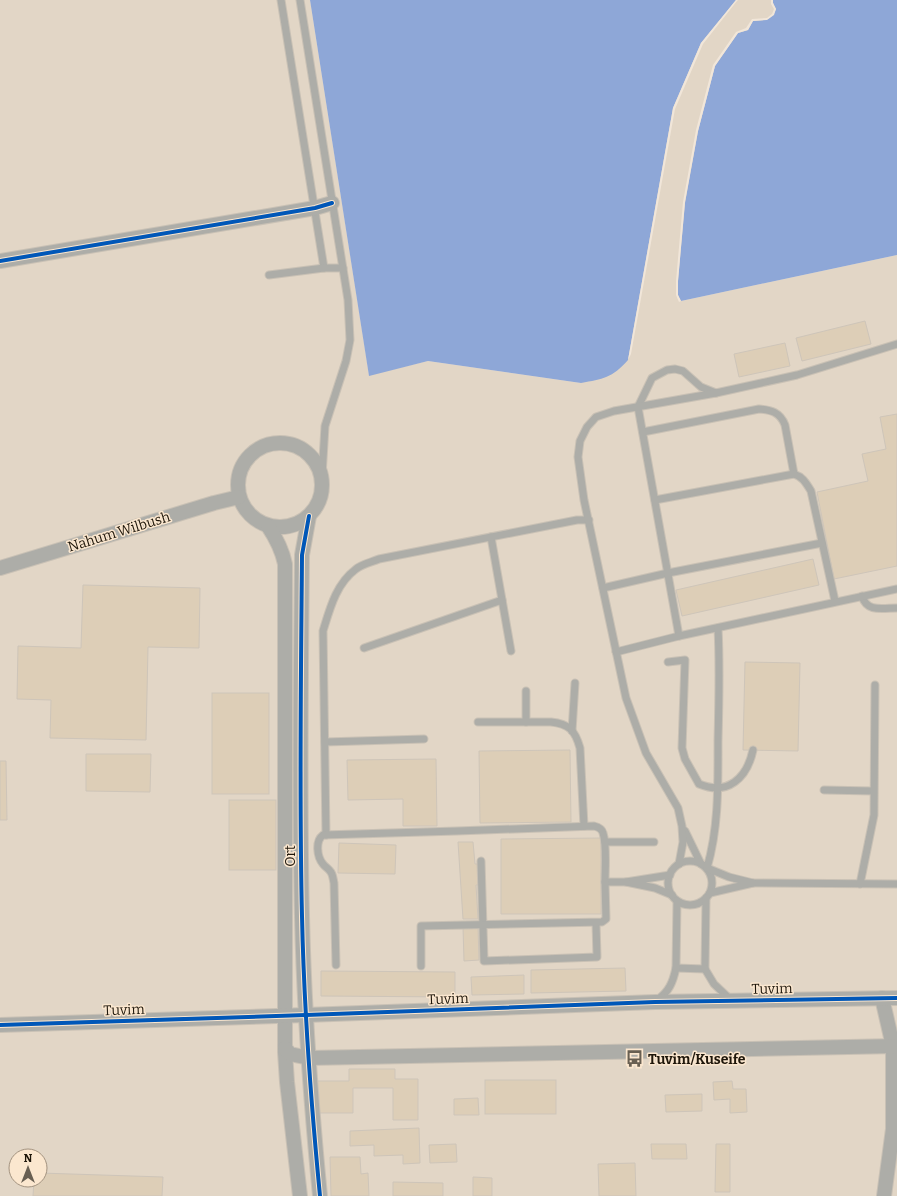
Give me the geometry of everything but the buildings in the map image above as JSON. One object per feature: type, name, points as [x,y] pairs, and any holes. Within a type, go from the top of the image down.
[{"type":"street","points":[[0,261],[332,204]]},
{"type":"street","points":[[283,443],[297,446],[308,453],[317,464],[322,476],[322,489],[319,502],[309,516],[302,522],[290,527],[277,528],[268,526],[253,518],[244,509],[239,497],[237,483],[240,470],[247,458],[257,449],[270,444],[283,443]]},
{"type":"street","name":"Nahum Wilbush","points":[[0,568],[214,503],[239,497]]},
{"type":"street","name":"Ort","points":[[309,516],[303,542],[302,571],[302,932],[308,1058],[320,1196]]},
{"type":"street","name":"Ort","points":[[268,526],[279,542],[285,564],[285,1048],[287,1082],[300,1196]]},
{"type":"street","points":[[882,998],[895,1046],[893,1129],[884,1196]]},
{"type":"street","name":"Tuvim","points":[[0,1025],[306,1016],[655,1002],[897,998]]},
{"type":"street","points":[[285,1048],[290,1054],[308,1058],[895,1046]]},
{"type":"lane","points":[[281,0],[324,268]]},
{"type":"lane","points":[[300,0],[348,300],[350,340],[346,361],[325,426],[322,476]]},
{"type":"lane","points":[[269,275],[324,268],[343,268]]},
{"type":"lane","points":[[680,864],[683,842],[682,826],[678,808],[646,753],[626,698],[584,500],[578,457],[580,442],[587,427],[596,417],[614,411],[716,393],[797,375],[897,344]]},
{"type":"lane","points":[[679,636],[638,407],[652,378],[667,370],[674,369],[683,371],[701,387],[716,393]]},
{"type":"lane","points":[[643,432],[759,409],[769,410],[777,413],[782,418],[785,425],[794,474]]},
{"type":"lane","points":[[655,500],[794,474],[800,476],[806,482],[811,492],[835,601]]},
{"type":"lane","points":[[326,835],[323,631],[331,604],[340,584],[357,568],[379,559],[577,520],[589,520]]},
{"type":"lane","points":[[491,537],[511,651]]},
{"type":"lane","points":[[603,588],[668,573],[822,543]]},
{"type":"lane","points":[[616,652],[679,636],[835,601],[897,589]]},
{"type":"lane","points":[[862,596],[864,602],[868,606],[874,608],[897,608]]},
{"type":"lane","points":[[364,648],[502,600]]},
{"type":"lane","points":[[704,866],[710,856],[717,811],[718,628]]},
{"type":"lane","points":[[668,662],[685,660],[682,748],[685,759],[699,784],[705,787],[718,787],[730,786],[738,781],[746,769],[753,750]]},
{"type":"lane","points":[[572,731],[574,683]]},
{"type":"lane","points":[[860,884],[874,814],[875,685]]},
{"type":"lane","points":[[526,691],[526,722]]},
{"type":"lane","points":[[478,722],[562,724],[572,731],[577,738],[580,748],[584,826]]},
{"type":"lane","points":[[325,742],[424,739]]},
{"type":"lane","points":[[824,790],[873,791]]},
{"type":"lane","points":[[336,966],[334,883],[331,872],[323,865],[319,858],[319,837],[323,835],[584,826],[594,826],[600,828],[603,832],[605,842],[606,919],[602,922],[596,923],[421,926],[421,966]]},
{"type":"lane","points":[[682,826],[688,839],[711,875],[712,882],[708,896],[705,969],[714,984],[731,1000]]},
{"type":"lane","points":[[605,842],[654,842]]},
{"type":"lane","points":[[481,861],[484,961],[597,957],[596,923]]},
{"type":"lane","points":[[655,1002],[669,989],[674,978],[676,968],[674,898],[669,889],[668,882],[674,868],[686,861],[694,861],[729,878],[753,883],[897,884]]},
{"type":"lane","points":[[606,882],[626,882],[670,875]]},
{"type":"lane","points":[[626,882],[655,888],[683,904],[690,905],[697,904],[708,896],[753,883]]},
{"type":"lane","points":[[676,968],[705,969]]},
{"type":"shaded area","points":[[0,0],[310,0],[369,375],[428,361],[581,383],[673,108],[701,43],[736,0],[773,0],[776,9],[774,15],[715,66],[698,131],[681,301],[897,255],[897,1196],[0,1196]]},
{"type":"water","points":[[310,0],[736,0],[701,43],[673,108],[628,360],[617,371],[601,379],[581,383],[428,361],[369,376]]},
{"type":"water","points":[[773,0],[897,0],[897,255],[681,301],[678,295],[678,281],[685,203],[698,131],[715,66],[738,33],[748,30],[753,21],[764,20],[772,16],[776,9]]},
{"type":"pier","points":[[736,0],[738,0],[703,44],[675,109],[631,354],[628,360],[673,108],[701,43]]},
{"type":"pier","points":[[771,0],[773,0],[776,9],[774,15],[767,20],[753,21],[748,30],[738,33],[715,66],[698,131],[685,202],[678,281],[678,295],[681,301],[679,302],[676,295],[676,281],[683,202],[696,130],[713,65],[736,32],[746,28],[752,19],[767,18],[772,14],[774,9],[771,4]]},
{"type":"cycle path","points":[[0,261],[315,208],[332,203]]},
{"type":"cycle path","points":[[309,516],[302,555],[300,736],[301,871],[306,1021],[320,1196]]},
{"type":"cycle path","points":[[0,1025],[655,1002],[897,998]]},
{"type":"place","name":"Tuvim/Kuseife","points":[[635,1059]]}]
